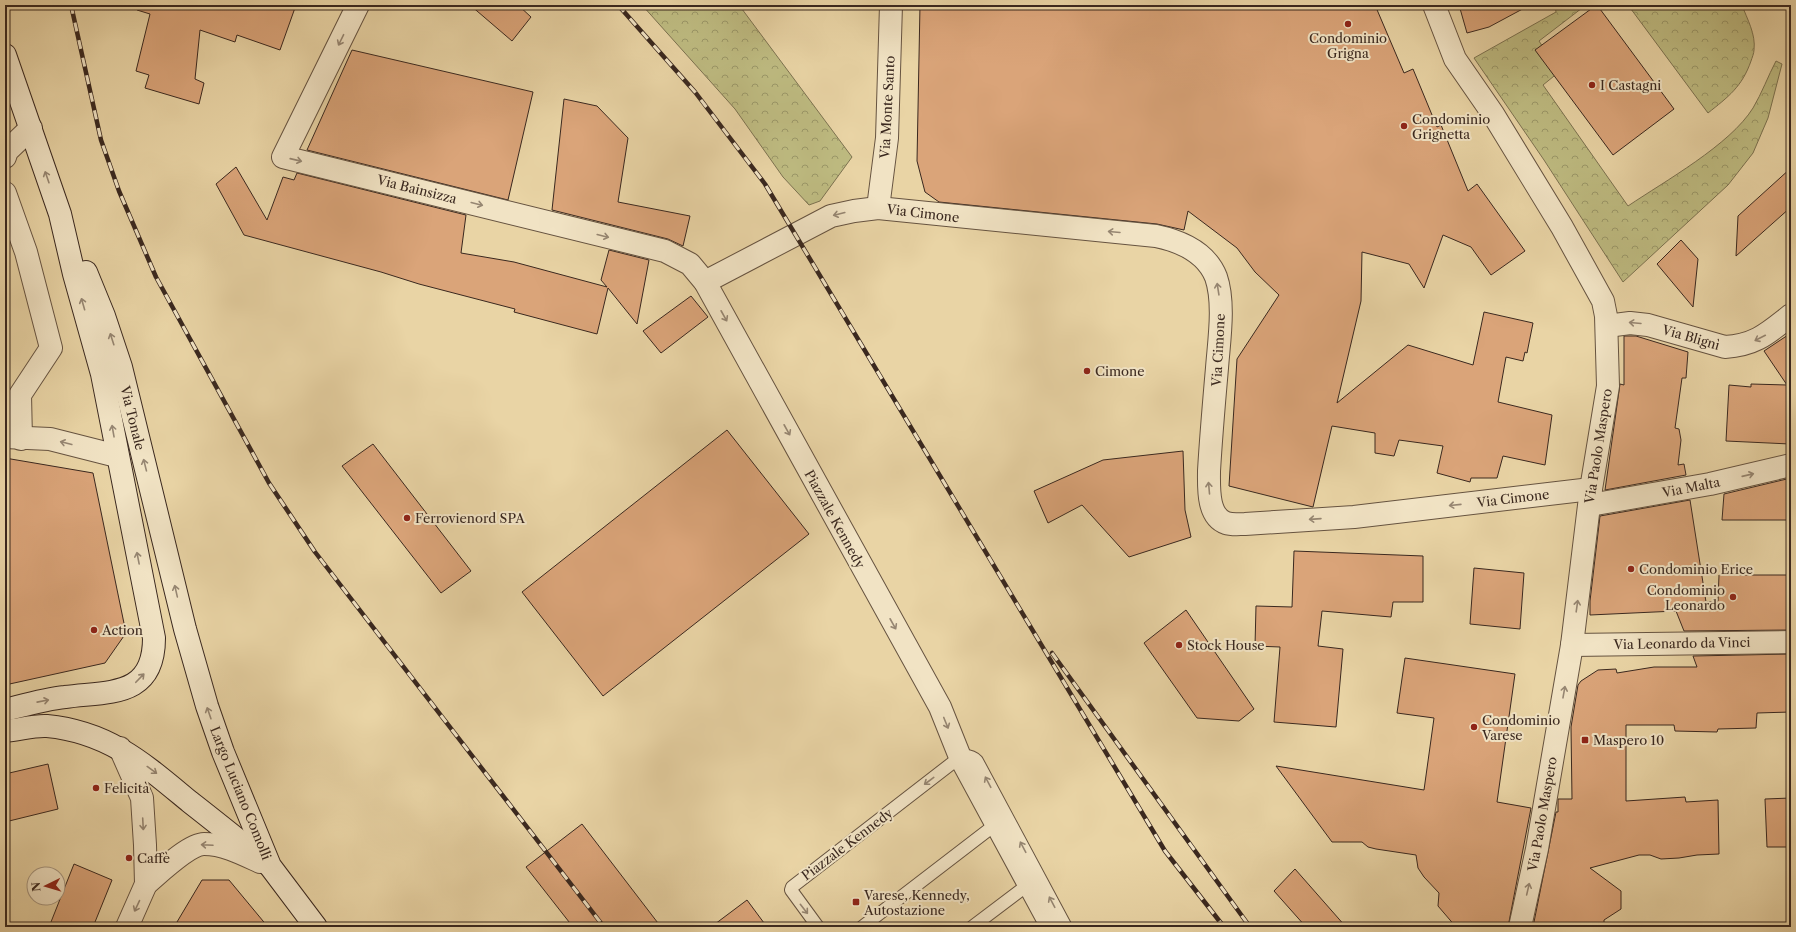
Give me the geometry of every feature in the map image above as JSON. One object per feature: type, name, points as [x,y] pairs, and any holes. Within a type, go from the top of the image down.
[{"type":"street","name":"Via Bainsizza","points":[[358,5],[283,157],[665,251],[690,264],[705,282]]},
{"type":"street","name":"Via Monte Santo","points":[[878,208],[887,138],[891,5]]},
{"type":"street","name":"Via Paolo Maspero","points":[[1434,5],[1455,59],[1493,114],[1562,227],[1603,301],[1607,326],[1608,386],[1590,497],[1572,644],[1537,849],[1520,927]]},
{"type":"street","name":"Via Tonale","points":[[7,68],[31,128],[60,214],[104,316],[121,367],[185,629]]},
{"type":"street","points":[[5,157],[7,151],[31,128]]},
{"type":"street","points":[[5,193],[26,252],[51,348],[20,395],[13,438],[50,439],[117,456]]},
{"type":"street","name":"Via Cimone","points":[[705,282],[831,216],[878,208],[1156,236],[1172,239],[1199,254],[1209,265],[1216,277],[1221,318],[1209,488],[1216,516],[1227,523],[1245,524],[1590,497]]},
{"type":"street","name":"Via Tonale","points":[[5,710],[65,697],[105,693],[134,685],[144,675],[150,664],[154,650],[154,638],[102,374],[74,274],[60,214]]},
{"type":"street","name":"Piazzale Kennedy","points":[[705,282],[937,701],[960,758],[1001,820],[1034,881],[1052,927]]},
{"type":"street","name":"Via Blignì","points":[[1607,326],[1630,323],[1648,325],[1725,347],[1745,345],[1764,336],[1791,315]]},
{"type":"street","name":"Via Malta","points":[[1590,497],[1710,484],[1791,465]]},
{"type":"street","name":"Largo Luciano Comolli","points":[[185,629],[207,706],[223,752],[270,866]]},
{"type":"street","name":"Via Leonardo da Vinci","points":[[1572,644],[1791,642]]},
{"type":"street","name":"Largo Luciano Comolli","points":[[5,731],[45,726],[72,730],[99,738],[120,748],[155,772],[270,866]]},
{"type":"street","points":[[120,748],[142,798],[146,884]]},
{"type":"street","points":[[127,927],[146,884],[181,854],[203,843],[227,847],[270,866],[316,927]]},
{"type":"lane","name":"Piazzale Kennedy","points":[[818,927],[794,897],[791,890],[792,887],[960,758]]},
{"type":"lane","points":[[862,927],[1001,820]]},
{"type":"lane","name":"Piazzale Kennedy","points":[[1034,881],[1066,927]]},
{"type":"lane","points":[[972,927],[1034,881]]},
{"type":"green space","points":[[642,5],[739,5],[852,157],[820,201],[809,205],[783,177],[735,109]]},
{"type":"green space","points":[[1555,5],[1586,5],[1539,41],[1559,72],[1543,85],[1628,206],[1696,162],[1729,135],[1743,122],[1753,108],[1776,61],[1782,64],[1768,118],[1753,153],[1728,185],[1623,282],[1544,160],[1474,58],[1556,12]]},
{"type":"green space","points":[[1628,5],[1742,5],[1754,38],[1754,53],[1739,85],[1708,113]]},
{"type":"building","points":[[138,5],[296,5],[280,50],[237,35],[235,42],[200,30],[195,79],[204,83],[199,104],[145,88],[149,75],[136,71],[150,14],[137,10]]},
{"type":"building","points":[[470,5],[518,5],[531,17],[512,41]]},
{"type":"building","points":[[920,5],[1375,5],[1404,73],[1413,69],[1437,127],[1441,125],[1468,191],[1477,184],[1525,251],[1491,275],[1471,247],[1443,235],[1424,288],[1409,264],[1362,252],[1361,301],[1337,403],[1408,345],[1473,365],[1484,312],[1533,323],[1527,353],[1525,352],[1523,361],[1506,357],[1498,402],[1552,415],[1545,465],[1503,456],[1497,478],[1471,478],[1470,482],[1437,473],[1443,446],[1399,440],[1394,456],[1375,453],[1375,433],[1332,426],[1313,507],[1229,486],[1237,359],[1279,295],[1255,272],[1237,248],[1188,211],[1184,230],[1157,224],[939,202],[925,192],[917,161]]},
{"type":"building","points":[[1459,5],[1530,5],[1489,27],[1467,33]]},
{"type":"building","points":[[1591,9],[1600,9],[1674,109],[1613,155],[1535,50]]},
{"type":"building","points":[[352,50],[533,92],[508,200],[307,150]]},
{"type":"building","points":[[564,99],[597,106],[628,138],[618,202],[690,216],[683,246],[668,239],[552,210]]},
{"type":"building","points":[[236,167],[267,220],[283,177],[294,180],[297,173],[466,215],[461,253],[514,262],[607,287],[601,280],[609,250],[649,260],[637,324],[608,288],[597,334],[514,312],[515,309],[244,235],[216,184]]},
{"type":"building","points":[[1791,168],[1791,207],[1736,256],[1738,216]]},
{"type":"building","points":[[1681,240],[1698,259],[1693,307],[1657,264]]},
{"type":"building","points":[[691,296],[708,317],[661,353],[643,331]]},
{"type":"building","points":[[1791,333],[1790,444],[1726,441],[1729,385],[1751,387],[1751,384],[1787,385],[1764,351]]},
{"type":"building","points":[[1624,336],[1636,336],[1688,352],[1686,378],[1682,378],[1675,428],[1679,429],[1681,440],[1678,465],[1684,464],[1686,475],[1605,490],[1620,384],[1624,385]]},
{"type":"building","points":[[727,430],[809,534],[603,696],[522,592]]},
{"type":"building","name":"Ferrovienord SPA","points":[[373,444],[471,571],[441,593],[342,466]]},
{"type":"building","points":[[1183,451],[1185,510],[1191,537],[1129,557],[1082,505],[1048,523],[1034,491],[1103,460]]},
{"type":"building","points":[[5,458],[93,473],[126,633],[105,663],[5,685]]},
{"type":"building","points":[[1791,478],[1791,520],[1722,520],[1724,494]]},
{"type":"building","points":[[1690,500],[1706,602],[1718,601],[1719,575],[1791,575],[1791,630],[1684,631],[1676,611],[1590,615],[1590,601],[1600,516]]},
{"type":"building","points":[[1294,551],[1423,556],[1423,602],[1393,602],[1391,617],[1322,611],[1318,646],[1343,649],[1336,727],[1274,722],[1280,647],[1255,646],[1256,606],[1292,607]]},
{"type":"building","points":[[1474,568],[1524,573],[1520,629],[1470,624]]},
{"type":"building","points":[[1186,610],[1254,709],[1239,721],[1197,718],[1144,643]]},
{"type":"building","points":[[1791,654],[1791,712],[1757,713],[1756,728],[1718,729],[1717,732],[1675,731],[1674,725],[1626,725],[1626,801],[1685,797],[1686,802],[1718,800],[1719,854],[1661,859],[1650,855],[1639,855],[1590,868],[1621,891],[1621,909],[1604,920],[1604,927],[1533,927],[1556,812],[1558,812],[1558,799],[1572,799],[1571,727],[1578,685],[1581,681],[1598,670],[1616,669],[1617,673],[1654,667],[1697,667],[1693,656]]},
{"type":"building","points":[[1405,658],[1515,674],[1497,802],[1531,808],[1508,927],[1456,927],[1438,906],[1439,893],[1418,868],[1416,855],[1376,849],[1368,847],[1362,842],[1332,842],[1276,766],[1424,790],[1434,718],[1397,713]]},
{"type":"building","points":[[48,764],[58,809],[5,822],[5,774]]},
{"type":"building","points":[[1791,798],[1791,847],[1767,847],[1765,799]]},
{"type":"building","points":[[582,824],[661,927],[573,927],[526,867]]},
{"type":"building","points":[[74,864],[112,880],[93,927],[49,927],[57,906],[66,906],[66,884]]},
{"type":"building","points":[[1295,869],[1346,927],[1306,927],[1274,891]]},
{"type":"building","points":[[202,880],[229,880],[268,927],[174,927]]},
{"type":"building","points":[[747,900],[767,927],[711,927]]},
{"type":"railway","points":[[71,5],[101,140],[119,191],[156,277],[269,483],[315,552],[604,927]]},
{"type":"railway","points":[[618,5],[695,92],[765,184],[1165,851],[1224,927]]},
{"type":"railway","points":[[1052,653],[1250,927]]},
{"type":"place","name":"Condominio Grigna","points":[[1348,24]]},
{"type":"place","name":"I Castagni","points":[[1592,85]]},
{"type":"place","name":"Condominio Grignetta","points":[[1404,126]]},
{"type":"place","name":"Cimone","points":[[1087,371]]},
{"type":"place","name":"Ferrovienord SPA","points":[[407,518]]},
{"type":"place","name":"Condominio Erice","points":[[1631,569]]},
{"type":"place","name":"Condominio Leonardo","points":[[1733,597]]},
{"type":"place","name":"Action","points":[[94,630]]},
{"type":"place","name":"Stock House","points":[[1179,645]]},
{"type":"place","name":"Condominio Varese","points":[[1474,727]]},
{"type":"place","name":"Maspero 10","points":[[1585,740]]},
{"type":"place","name":"Felicità","points":[[96,788]]},
{"type":"place","name":"Caffè","points":[[129,858]]},
{"type":"place","name":"Varese, Kennedy, Autostazione","points":[[856,902]]}]
